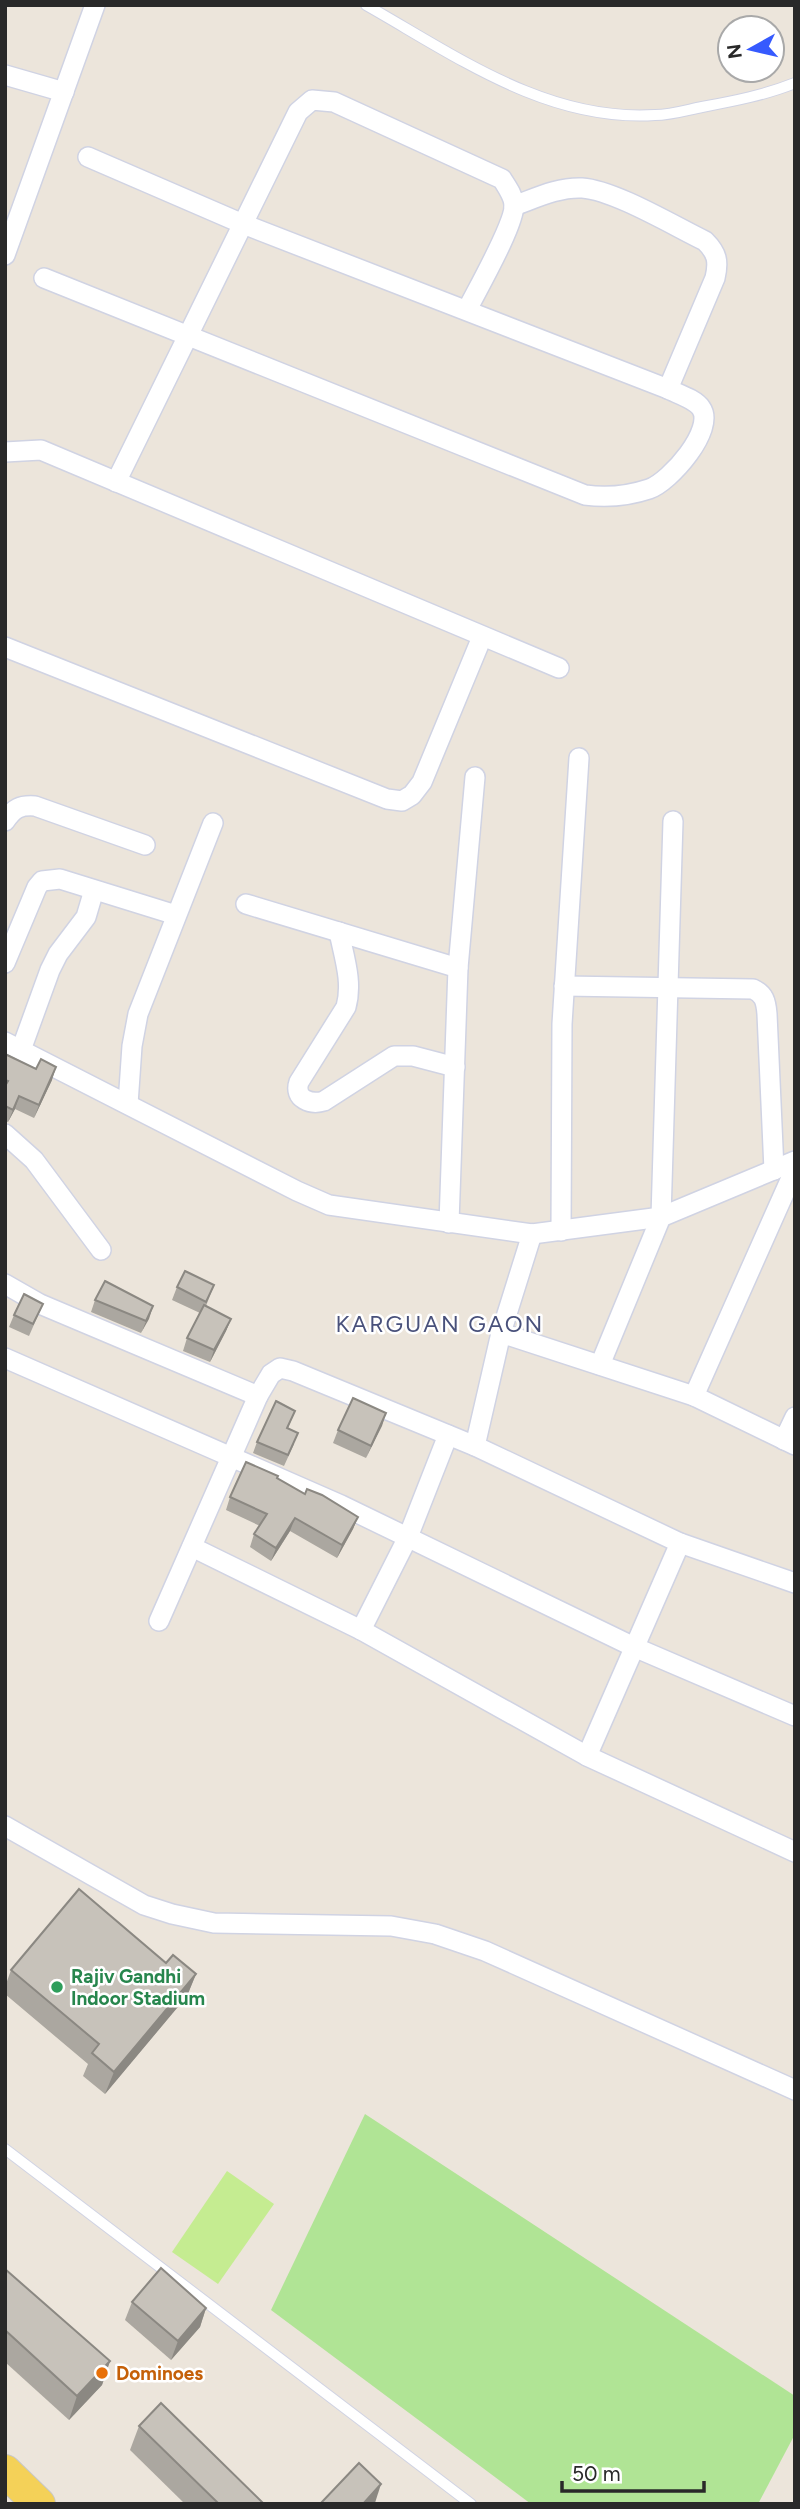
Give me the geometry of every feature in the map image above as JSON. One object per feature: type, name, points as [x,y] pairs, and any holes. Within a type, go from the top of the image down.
[{"type":"main road","points":[[5,2471],[39,2504]]},
{"type":"street","points":[[5,255],[95,5]]},
{"type":"street","points":[[5,75],[64,92]]},
{"type":"street","points":[[116,482],[298,112],[312,100],[334,102],[502,179],[514,206],[510,222],[467,310]]},
{"type":"street","points":[[44,278],[584,495],[620,496],[652,488],[672,474],[701,433],[705,421],[699,404],[668,389],[243,224],[88,157]]},
{"type":"street","points":[[514,206],[555,191],[580,188],[603,192],[705,241],[714,250],[719,263],[715,278],[668,389]]},
{"type":"street","points":[[5,452],[41,450],[482,638],[559,668]]},
{"type":"street","points":[[5,647],[387,799],[402,801],[412,795],[422,782],[482,638]]},
{"type":"street","points":[[561,1231],[562,1024],[579,758]]},
{"type":"street","points":[[449,1223],[458,968],[475,777]]},
{"type":"street","points":[[5,821],[11,812],[22,805],[35,806],[145,845]]},
{"type":"street","points":[[600,1365],[661,1217],[673,821]]},
{"type":"street","points":[[128,1104],[132,1046],[138,1014],[213,823]]},
{"type":"street","points":[[5,963],[42,881],[60,879],[176,915]]},
{"type":"street","points":[[94,890],[86,917],[58,954],[13,1046],[329,1205],[532,1234],[661,1217],[795,1161]]},
{"type":"street","points":[[246,904],[458,968]]},
{"type":"street","points":[[339,932],[349,998],[299,1082],[299,1094],[306,1101],[324,1101],[394,1056],[414,1056],[455,1067]]},
{"type":"street","points":[[564,986],[668,986],[752,989],[761,993],[767,1014],[774,1170]]},
{"type":"street","points":[[5,1134],[34,1160],[101,1250]]},
{"type":"street","points":[[694,1396],[795,1170]]},
{"type":"street","points":[[475,1446],[501,1333],[532,1234]]},
{"type":"street","points":[[5,1284],[40,1304],[258,1396]]},
{"type":"street","points":[[501,1333],[694,1396],[790,1443],[795,1416]]},
{"type":"street","points":[[5,1358],[230,1456],[408,1537],[634,1647],[795,1716]]},
{"type":"street","points":[[159,1621],[258,1396],[271,1374],[280,1368],[475,1446],[680,1543],[795,1583]]},
{"type":"street","points":[[361,1630],[408,1537],[448,1435]]},
{"type":"street","points":[[587,1756],[680,1543]]},
{"type":"street","points":[[192,1547],[361,1630],[587,1756],[795,1852]]},
{"type":"street","points":[[5,1826],[144,1905],[172,1914],[214,1923],[391,1926],[435,1934],[485,1951],[795,2090]]},
{"type":"lane","points":[[366,5],[502,82],[576,109],[605,114],[656,116],[753,98],[795,83]]},
{"type":"lane","points":[[5,2149],[471,2504]]},
{"type":"green space","points":[[365,2114],[795,2396],[795,2434],[758,2504],[531,2504],[271,2310]]},
{"type":"green space","points":[[227,2171],[274,2204],[218,2284],[172,2252]]},
{"type":"building","points":[[5,1054],[36,1069],[41,1059],[56,1067],[39,1105],[19,1096],[13,1110],[5,1106],[5,1086],[8,1081],[5,1080]]},
{"type":"building","points":[[185,1271],[214,1285],[206,1302],[177,1287]]},
{"type":"building","points":[[105,1281],[153,1306],[146,1321],[95,1300]]},
{"type":"building","points":[[24,1294],[43,1304],[33,1324],[14,1315]]},
{"type":"building","points":[[204,1305],[231,1319],[214,1350],[187,1338]]},
{"type":"building","points":[[353,1398],[386,1413],[371,1446],[338,1430]]},
{"type":"building","points":[[276,1401],[295,1411],[287,1428],[298,1433],[288,1455],[257,1442]]},
{"type":"building","points":[[246,1462],[278,1476],[277,1478],[305,1494],[307,1489],[322,1495],[358,1517],[342,1545],[295,1518],[276,1548],[254,1534],[267,1514],[230,1497]]},
{"type":"building","points":[[79,1889],[166,1963],[173,1955],[196,1974],[114,2072],[92,2053],[99,2044],[11,1970]]},
{"type":"building","points":[[161,2268],[206,2308],[178,2341],[132,2302]]},
{"type":"building","points":[[5,2269],[110,2361],[77,2396],[5,2330]]},
{"type":"building","points":[[161,2403],[264,2504],[219,2504],[139,2426]]},
{"type":"building","points":[[359,2463],[381,2484],[363,2504],[320,2504]]},
{"type":"place","name":"Rajiv Gandhi Indoor Stadium","points":[[57,1987]]},
{"type":"place","name":"Dominoes","points":[[102,2373]]},
{"type":"district","name":"KARGUAN GAON","points":[[440,1324]]}]
